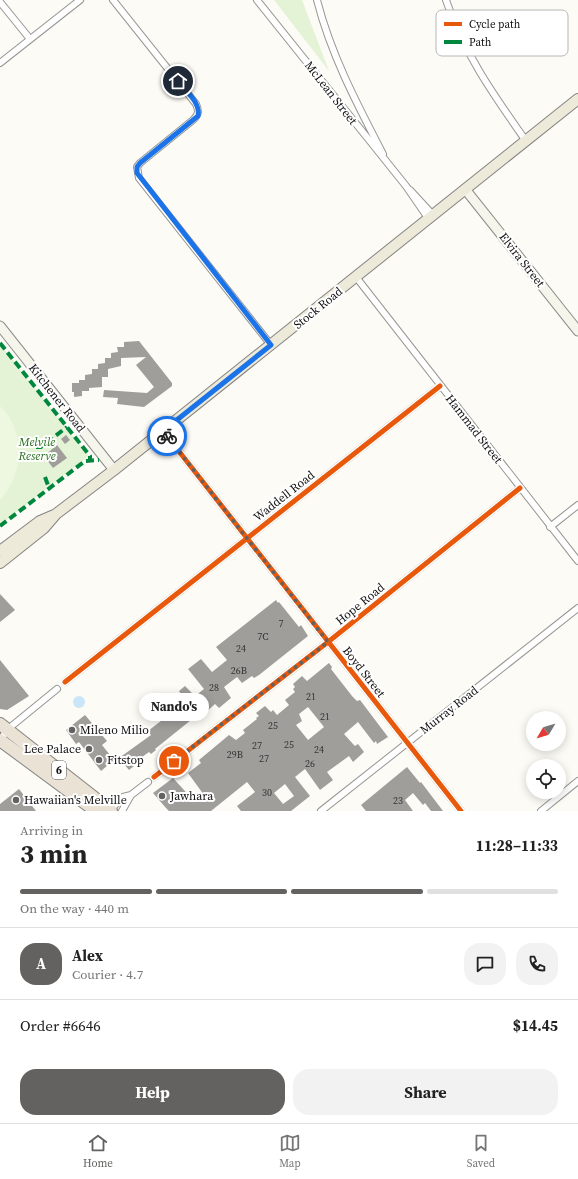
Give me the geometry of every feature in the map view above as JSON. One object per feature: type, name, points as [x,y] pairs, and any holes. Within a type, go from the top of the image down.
[{"type":"highway","name":"6","points":[[3,729],[110,811]]},
{"type":"highway","name":"6","points":[[0,740],[96,811]]},
{"type":"main road","name":"Stock Road","points":[[0,563],[44,528],[56,514],[114,470],[465,189],[576,104]]},
{"type":"main road","name":"Stock Road","points":[[0,551],[40,521],[56,514]]},
{"type":"street","points":[[0,63],[80,0]]},
{"type":"street","points":[[113,0],[196,104],[199,110],[198,116],[140,163],[137,167],[139,178],[271,345]]},
{"type":"street","name":"McLean Street","points":[[257,0],[431,217]]},
{"type":"street","points":[[316,0],[342,74],[386,160]]},
{"type":"street","points":[[446,0],[450,10]]},
{"type":"street","points":[[0,2],[30,40]]},
{"type":"street","points":[[470,56],[494,97],[526,141]]},
{"type":"street","name":"Elvira Street","points":[[465,189],[578,331]]},
{"type":"street","name":"Hammad Street","points":[[356,277],[578,561]]},
{"type":"street","name":"Kitchener Road","points":[[0,326],[114,470]]},
{"type":"street","name":"Waddell Road","points":[[65,682],[440,386]]},
{"type":"street","name":"Boyd Street","points":[[163,431],[461,811]]},
{"type":"street","name":"Hope Road","points":[[154,776],[328,642],[520,488]]},
{"type":"street","points":[[550,527],[578,505]]},
{"type":"street","name":"Murray Road","points":[[321,811],[578,608]]},
{"type":"street","points":[[0,740],[3,729],[57,689]]},
{"type":"street","points":[[122,811],[131,795],[148,782]]},
{"type":"street","points":[[541,811],[578,782]]},
{"type":"street","points":[[110,811],[123,797],[131,795]]},
{"type":"green space","points":[[274,0],[302,0],[329,71]]},
{"type":"green space","name":"Melvile Reserve","points":[[0,344],[89,456],[0,525]]},
{"type":"green space","points":[[0,406],[8,416],[14,428],[18,440],[19,453],[14,478],[8,490],[0,500]]},
{"type":"water","points":[[79,696],[83,698],[85,702],[83,706],[79,708],[75,706],[73,702],[75,698]]},
{"type":"building","points":[[139,341],[172,383],[172,386],[144,407],[117,404],[118,398],[103,397],[104,390],[147,393],[154,387],[136,365],[146,357],[121,358],[121,366],[108,369],[108,377],[102,377],[102,387],[89,388],[89,391],[82,391],[82,396],[74,397],[74,392],[72,392],[72,383],[79,383],[79,380],[85,380],[85,375],[92,374],[92,369],[98,369],[98,364],[105,363],[105,358],[111,358],[111,353],[118,352],[117,347],[124,347],[124,342]]},
{"type":"building","points":[[66,435],[70,440],[65,444],[61,439]]},
{"type":"building","points":[[57,445],[67,458],[53,468],[44,456]]},
{"type":"building","points":[[0,594],[15,610],[0,622]]},
{"type":"building","points":[[276,600],[299,627],[301,625],[308,636],[254,678],[252,676],[242,683],[237,677],[224,687],[231,698],[219,708],[215,704],[205,713],[200,706],[190,714],[191,720],[155,749],[156,750],[151,754],[149,752],[138,760],[139,762],[129,770],[119,758],[151,735],[148,731],[169,714],[167,712],[171,708],[175,712],[187,703],[179,691],[185,686],[195,696],[204,689],[188,669],[201,659],[212,672],[227,660],[216,647]]},
{"type":"building","points":[[0,660],[29,696],[7,710],[0,709]]},
{"type":"building","points":[[329,663],[332,667],[331,669],[352,696],[357,701],[360,700],[388,737],[377,744],[376,741],[374,743],[358,722],[344,734],[355,746],[358,744],[364,752],[353,762],[349,756],[327,772],[333,780],[320,790],[305,769],[295,777],[310,796],[291,811],[241,811],[237,806],[255,792],[247,782],[211,811],[169,811],[153,793],[173,778],[195,802],[204,795],[188,773],[201,763],[199,760],[229,735],[236,740],[245,733],[243,730],[257,719],[256,718],[259,716],[256,713],[265,706],[271,712],[273,710],[277,715],[289,705],[285,700],[295,692],[293,689],[295,687],[293,684],[302,676],[307,681]],"holes":[[[308,707],[324,727],[308,740],[296,725],[302,721],[299,714]],[[285,784],[294,796],[283,804],[274,793]]]},
{"type":"building","points":[[85,715],[107,741],[102,745],[114,760],[101,771],[79,742],[76,744],[66,730]]},
{"type":"building","points":[[407,767],[420,783],[421,782],[443,811],[431,811],[425,803],[423,805],[413,793],[405,800],[413,811],[366,811],[361,805]]},
{"type":"building","name":"Hawaiian's Melville","points":[[19,789],[36,811],[0,811],[0,804]]},
{"type":"marked path","points":[[0,343],[90,456],[90,460]]},
{"type":"marked path","points":[[36,447],[41,447],[67,427]]},
{"type":"marked path","points":[[0,526],[85,461],[99,460]]},
{"type":"marked path","points":[[45,477],[49,488]]},
{"type":"cycle path","points":[[65,682],[440,386]]},
{"type":"cycle path","points":[[163,431],[461,811]]},
{"type":"cycle path","points":[[154,777],[328,642],[520,488]]},
{"type":"way so far","points":[[167,436],[328,642],[174,761]]},
{"type":"place","name":"Mileno Milio","points":[[72,730]]},
{"type":"place","name":"Lee Palace","points":[[89,749]]},
{"type":"place","name":"Fitstop","points":[[99,760]]},
{"type":"place","name":"Nando's","points":[[174,761]]},
{"type":"place","name":"Jawhara","points":[[162,796]]},
{"type":"place","name":"Hawaiian's Melville","points":[[16,800]]},
{"type":"route","points":[[167,436],[163,431],[271,345],[139,178],[137,173],[137,167],[140,163],[198,116],[199,110],[196,104],[178,81]]}]
